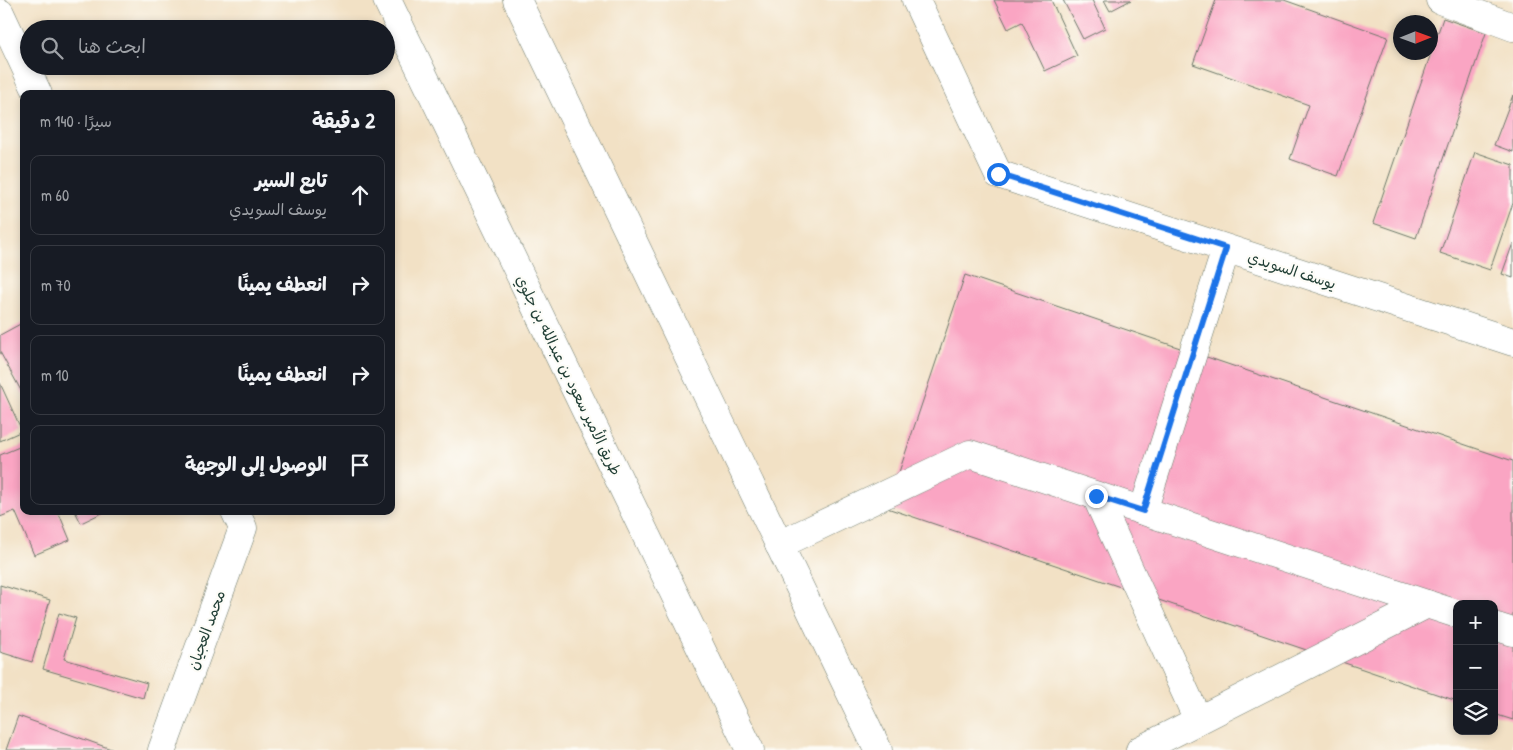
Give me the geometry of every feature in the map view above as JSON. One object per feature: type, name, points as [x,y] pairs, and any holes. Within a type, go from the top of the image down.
[{"type":"street","name":"طريق الأمير سعود بن عبدالله بن جلوي","points":[[388,0],[750,750]]},
{"type":"street","points":[[517,0],[878,750]]},
{"type":"street","name":"يوسف السويدي","points":[[916,0],[998,174],[1513,342]]},
{"type":"street","points":[[1440,0],[1476,6],[1513,27]]},
{"type":"street","points":[[0,13],[20,56]]},
{"type":"street","points":[[29,75],[36,90]]},
{"type":"street","points":[[1143,511],[1226,248]]},
{"type":"street","points":[[779,545],[970,454],[1453,613]]},
{"type":"street","points":[[1096,496],[1198,720]]},
{"type":"street","name":"محمد العجيان","points":[[162,750],[243,528],[237,515]]},
{"type":"street","points":[[1140,750],[1427,604]]},
{"type":"street","points":[[1498,627],[1513,632]]},
{"type":"building","points":[[994,0],[1051,0],[1077,56],[1045,71],[1022,22],[1008,29]]},
{"type":"building","points":[[1063,0],[1092,0],[1105,28],[1083,39]]},
{"type":"building","points":[[1104,0],[1131,0],[1110,11]]},
{"type":"building","points":[[1216,0],[1284,0],[1388,37],[1338,176],[1290,159],[1309,105],[1193,64]]},
{"type":"building","points":[[1443,18],[1486,33],[1416,238],[1373,223],[1429,60],[1438,60],[1438,33]]},
{"type":"building","points":[[1513,95],[1513,152],[1494,145]]},
{"type":"building","points":[[1475,152],[1513,165],[1513,203],[1490,270],[1440,253]]},
{"type":"building","points":[[1513,243],[1513,278],[1502,274]]},
{"type":"building","points":[[965,275],[1513,461],[1513,720],[1498,715],[1498,600],[1453,600],[1453,700],[887,508]]},
{"type":"building","points":[[20,324],[20,389],[0,352],[0,335]]},
{"type":"building","points":[[0,383],[20,427],[20,432],[0,441]]},
{"type":"building","points":[[20,447],[20,515],[60,515],[70,540],[34,555],[15,511],[0,517],[0,455]]},
{"type":"building","points":[[77,515],[98,515],[81,523]]},
{"type":"building","points":[[0,585],[50,600],[32,662],[0,652]]},
{"type":"building","points":[[59,613],[76,618],[64,659],[147,683],[143,698],[43,669]]},
{"type":"building","points":[[18,716],[114,750],[6,750]]},
{"type":"route","points":[[998,174],[1226,248],[1143,511],[1096,496]]}]
